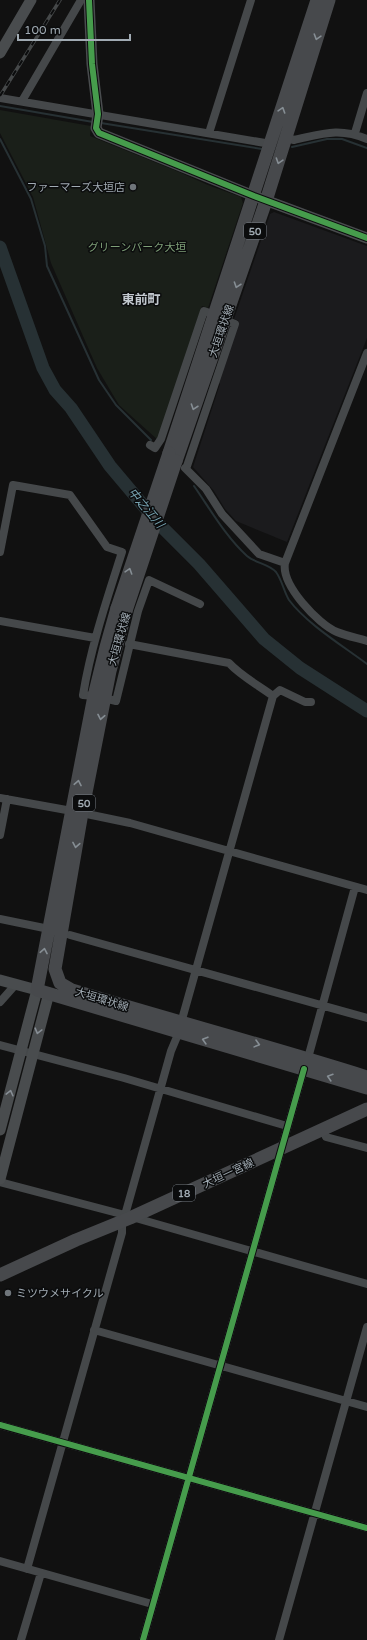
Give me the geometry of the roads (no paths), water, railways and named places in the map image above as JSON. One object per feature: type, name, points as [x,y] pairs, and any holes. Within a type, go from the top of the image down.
[{"type":"main road","name":"大垣環状線","points":[[260,198],[271,144],[317,0]]},
{"type":"main road","name":"大垣環状線","points":[[180,1028],[72,990],[60,983],[54,969],[77,812],[99,697],[106,647],[122,610],[179,463],[220,318],[260,198],[286,138],[329,0]]},
{"type":"main road","name":"大垣環状線","points":[[77,812],[49,929],[43,992],[180,1028],[306,1064],[367,1077]]},
{"type":"main road","name":"50","points":[[43,992],[54,969]]},
{"type":"main road","points":[[43,992],[72,990]]},
{"type":"main road","name":"大垣環状線","points":[[306,1064],[367,1088]]},
{"type":"main road","name":"大垣一宮線","points":[[0,1275],[280,1150],[367,1109]]},
{"type":"street","points":[[0,53],[31,0]]},
{"type":"street","points":[[22,101],[81,0]]},
{"type":"street","points":[[89,0],[92,64],[99,134],[260,198],[367,238]]},
{"type":"street","points":[[209,133],[250,0]]},
{"type":"street","points":[[355,133],[367,93]]},
{"type":"street","points":[[0,98],[22,101],[97,120],[209,133],[271,144]]},
{"type":"street","points":[[286,138],[294,140],[341,131],[355,133],[367,139]]},
{"type":"street","points":[[150,445],[155,448],[161,439],[204,312],[235,324],[179,463],[206,489],[222,514],[259,554],[285,563]]},
{"type":"street","points":[[367,353],[364,371],[285,563],[284,570],[293,590],[309,610],[336,631],[367,641]]},
{"type":"street","points":[[0,552],[13,485],[70,495],[106,547],[122,552],[95,638],[83,695],[116,701],[138,611],[149,580],[200,604]]},
{"type":"street","points":[[0,621],[95,638]]},
{"type":"street","points":[[130,644],[229,663],[236,671],[256,683],[273,696]]},
{"type":"street","points":[[27,1569],[122,1233],[171,1052],[180,1028],[273,696],[280,690],[305,702],[311,702]]},
{"type":"street","points":[[0,835],[3,798],[130,823],[367,890]]},
{"type":"street","points":[[143,1640],[355,887]]},
{"type":"street","points":[[0,919],[49,929]]},
{"type":"street","points":[[70,935],[367,1018]]},
{"type":"street","points":[[0,980],[43,992]]},
{"type":"street","points":[[0,1002],[16,984]]},
{"type":"street","points":[[0,1130],[20,1050],[43,992]]},
{"type":"street","points":[[0,1179],[32,1054],[43,992]]},
{"type":"street","points":[[0,1045],[287,1126]]},
{"type":"street","points":[[323,1130],[326,1137],[367,1148]]},
{"type":"street","points":[[0,1182],[367,1284]]},
{"type":"street","points":[[279,1640],[367,1327]]},
{"type":"street","points":[[94,1330],[367,1407]]},
{"type":"street","points":[[0,1425],[367,1528]]},
{"type":"street","points":[[0,1561],[152,1604]]},
{"type":"street","points":[[22,1640],[41,1573]]},
{"type":"waterway","points":[[0,106],[93,122]]},
{"type":"waterway","points":[[101,123],[262,149]]},
{"type":"waterway","points":[[0,139],[31,199],[45,246],[47,266],[99,380],[116,405],[151,440]]},
{"type":"waterway","points":[[292,147],[327,139],[342,139],[367,148]]},
{"type":"waterway","name":"中之江川","points":[[0,247],[43,368],[55,390],[71,408],[110,466],[158,523],[199,564],[264,639],[300,668],[367,711]]},
{"type":"waterway","points":[[194,486],[239,548],[250,558],[270,567],[276,572],[289,600],[305,618],[367,664]]},
{"type":"railway","points":[[0,96],[60,0]]},
{"type":"place","name":"ファーマーズ大垣店","points":[[133,187]]},
{"type":"place","name":"ミツウメサイクル","points":[[8,1293]]},
{"type":"district","name":"東前町","points":[[141,299]]},
{"type":"park label","name":"グリーンパーク大垣","points":[[137,247]]}]
